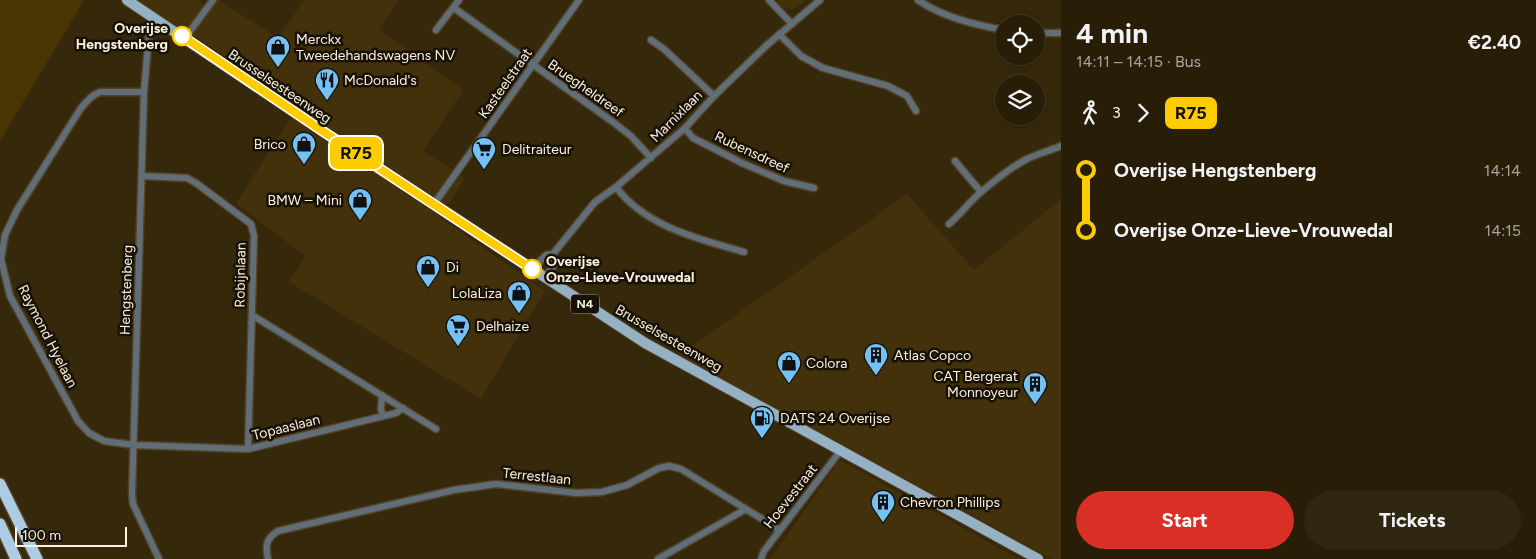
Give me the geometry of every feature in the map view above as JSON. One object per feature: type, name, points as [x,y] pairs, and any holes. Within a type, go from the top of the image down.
[{"type":"highway","points":[[0,484],[37,559]]},
{"type":"highway","points":[[0,524],[16,559]]},
{"type":"main road","name":"Brusselsesteenweg","points":[[127,0],[317,128],[646,343],[1038,559]]},
{"type":"street","points":[[185,38],[213,0]]},
{"type":"street","points":[[436,30],[459,0]]},
{"type":"street","name":"Kasteelstraat","points":[[434,204],[579,0]]},
{"type":"street","points":[[768,0],[792,24]]},
{"type":"street","name":"Marnixlaan","points":[[532,269],[546,255],[553,254],[595,202],[616,187],[685,128],[714,96],[779,34],[820,0]]},
{"type":"street","points":[[918,0],[945,14],[995,28]]},
{"type":"street","name":"Bruegheldreef","points":[[454,8],[532,66],[613,122],[631,136],[651,158]]},
{"type":"street","name":"Hengstenberg","points":[[152,16],[144,92],[132,494],[133,504],[159,559]]},
{"type":"street","points":[[1045,33],[1061,33]]},
{"type":"street","points":[[779,34],[801,56],[824,68],[888,86],[907,96],[916,111]]},
{"type":"street","points":[[651,40],[664,49],[714,96]]},
{"type":"street","name":"Raymond Hyelaan","points":[[134,445],[104,441],[89,433],[78,421],[10,296],[1,259],[5,235],[13,218],[81,108],[94,94],[100,92],[144,92]]},
{"type":"street","name":"Rubensdreef","points":[[685,128],[693,138],[742,163],[784,181],[814,188]]},
{"type":"street","points":[[949,224],[963,213],[964,208],[981,192],[1025,160],[1061,146]]},
{"type":"street","points":[[955,161],[981,192]]},
{"type":"street","name":"Robijnlaan","points":[[142,176],[187,178],[226,204],[251,224],[254,236],[248,450]]},
{"type":"street","points":[[616,187],[626,200],[655,220],[684,234],[744,252]]},
{"type":"street","name":"Marnixlaan","points":[[545,278],[554,265],[553,254]]},
{"type":"street","points":[[252,316],[436,429]]},
{"type":"street","points":[[382,395],[381,409],[383,416]]},
{"type":"street","name":"Topaaslaan","points":[[134,445],[248,450],[396,413],[403,408]]},
{"type":"street","name":"Hoevestraat","points":[[761,559],[764,551],[841,450]]},
{"type":"street","name":"Terrestlaan","points":[[268,559],[267,543],[270,536],[278,531],[454,490],[496,484],[576,493],[602,492],[626,485],[659,468],[669,466],[680,469],[780,530]]},
{"type":"street","points":[[658,559],[746,509]]},
{"type":"shaded area","points":[[0,0],[84,0],[0,141]]},
{"type":"shaded area","points":[[137,0],[197,0],[209,8],[215,0],[219,0],[278,38],[304,0],[398,1],[379,30],[463,90],[423,151],[465,178],[450,202],[438,216],[545,291],[481,399],[289,282],[305,256],[236,203],[300,104]]},
{"type":"shaded area","points":[[777,0],[806,0],[792,9],[784,8]]},
{"type":"shaded area","points":[[907,194],[974,270],[1061,199],[1061,559],[1052,559],[679,355]]},
{"type":"shaded area","points":[[840,460],[934,512],[1019,559],[770,559]]},
{"type":"bus line","name":"R75","points":[[182,36],[532,269]]},
{"type":"place","name":"Overijse Hengstenberg","points":[[182,36]]},
{"type":"place","name":"Merckx Tweedehandswagens NV","points":[[278,68]]},
{"type":"place","name":"McDonald's","points":[[327,101]]},
{"type":"place","name":"Brico","points":[[304,165]]},
{"type":"place","name":"Delitraiteur","points":[[484,170]]},
{"type":"place","name":"BMW – Mini","points":[[360,221]]},
{"type":"place","name":"Overijse Onze-Lieve-Vrouwedal","points":[[532,269]]},
{"type":"place","name":"Di","points":[[428,288]]},
{"type":"place","name":"LolaLiza","points":[[519,314]]},
{"type":"place","name":"Delhaize","points":[[458,347]]},
{"type":"place","name":"Atlas Copco","points":[[876,376]]},
{"type":"place","name":"Colora","points":[[789,384]]},
{"type":"place","name":"CAT Bergerat Monnoyeur","points":[[1035,405]]},
{"type":"place","name":"DATS 24 Overijse","points":[[762,439]]},
{"type":"place","name":"Chevron Phillips","points":[[883,523]]}]
